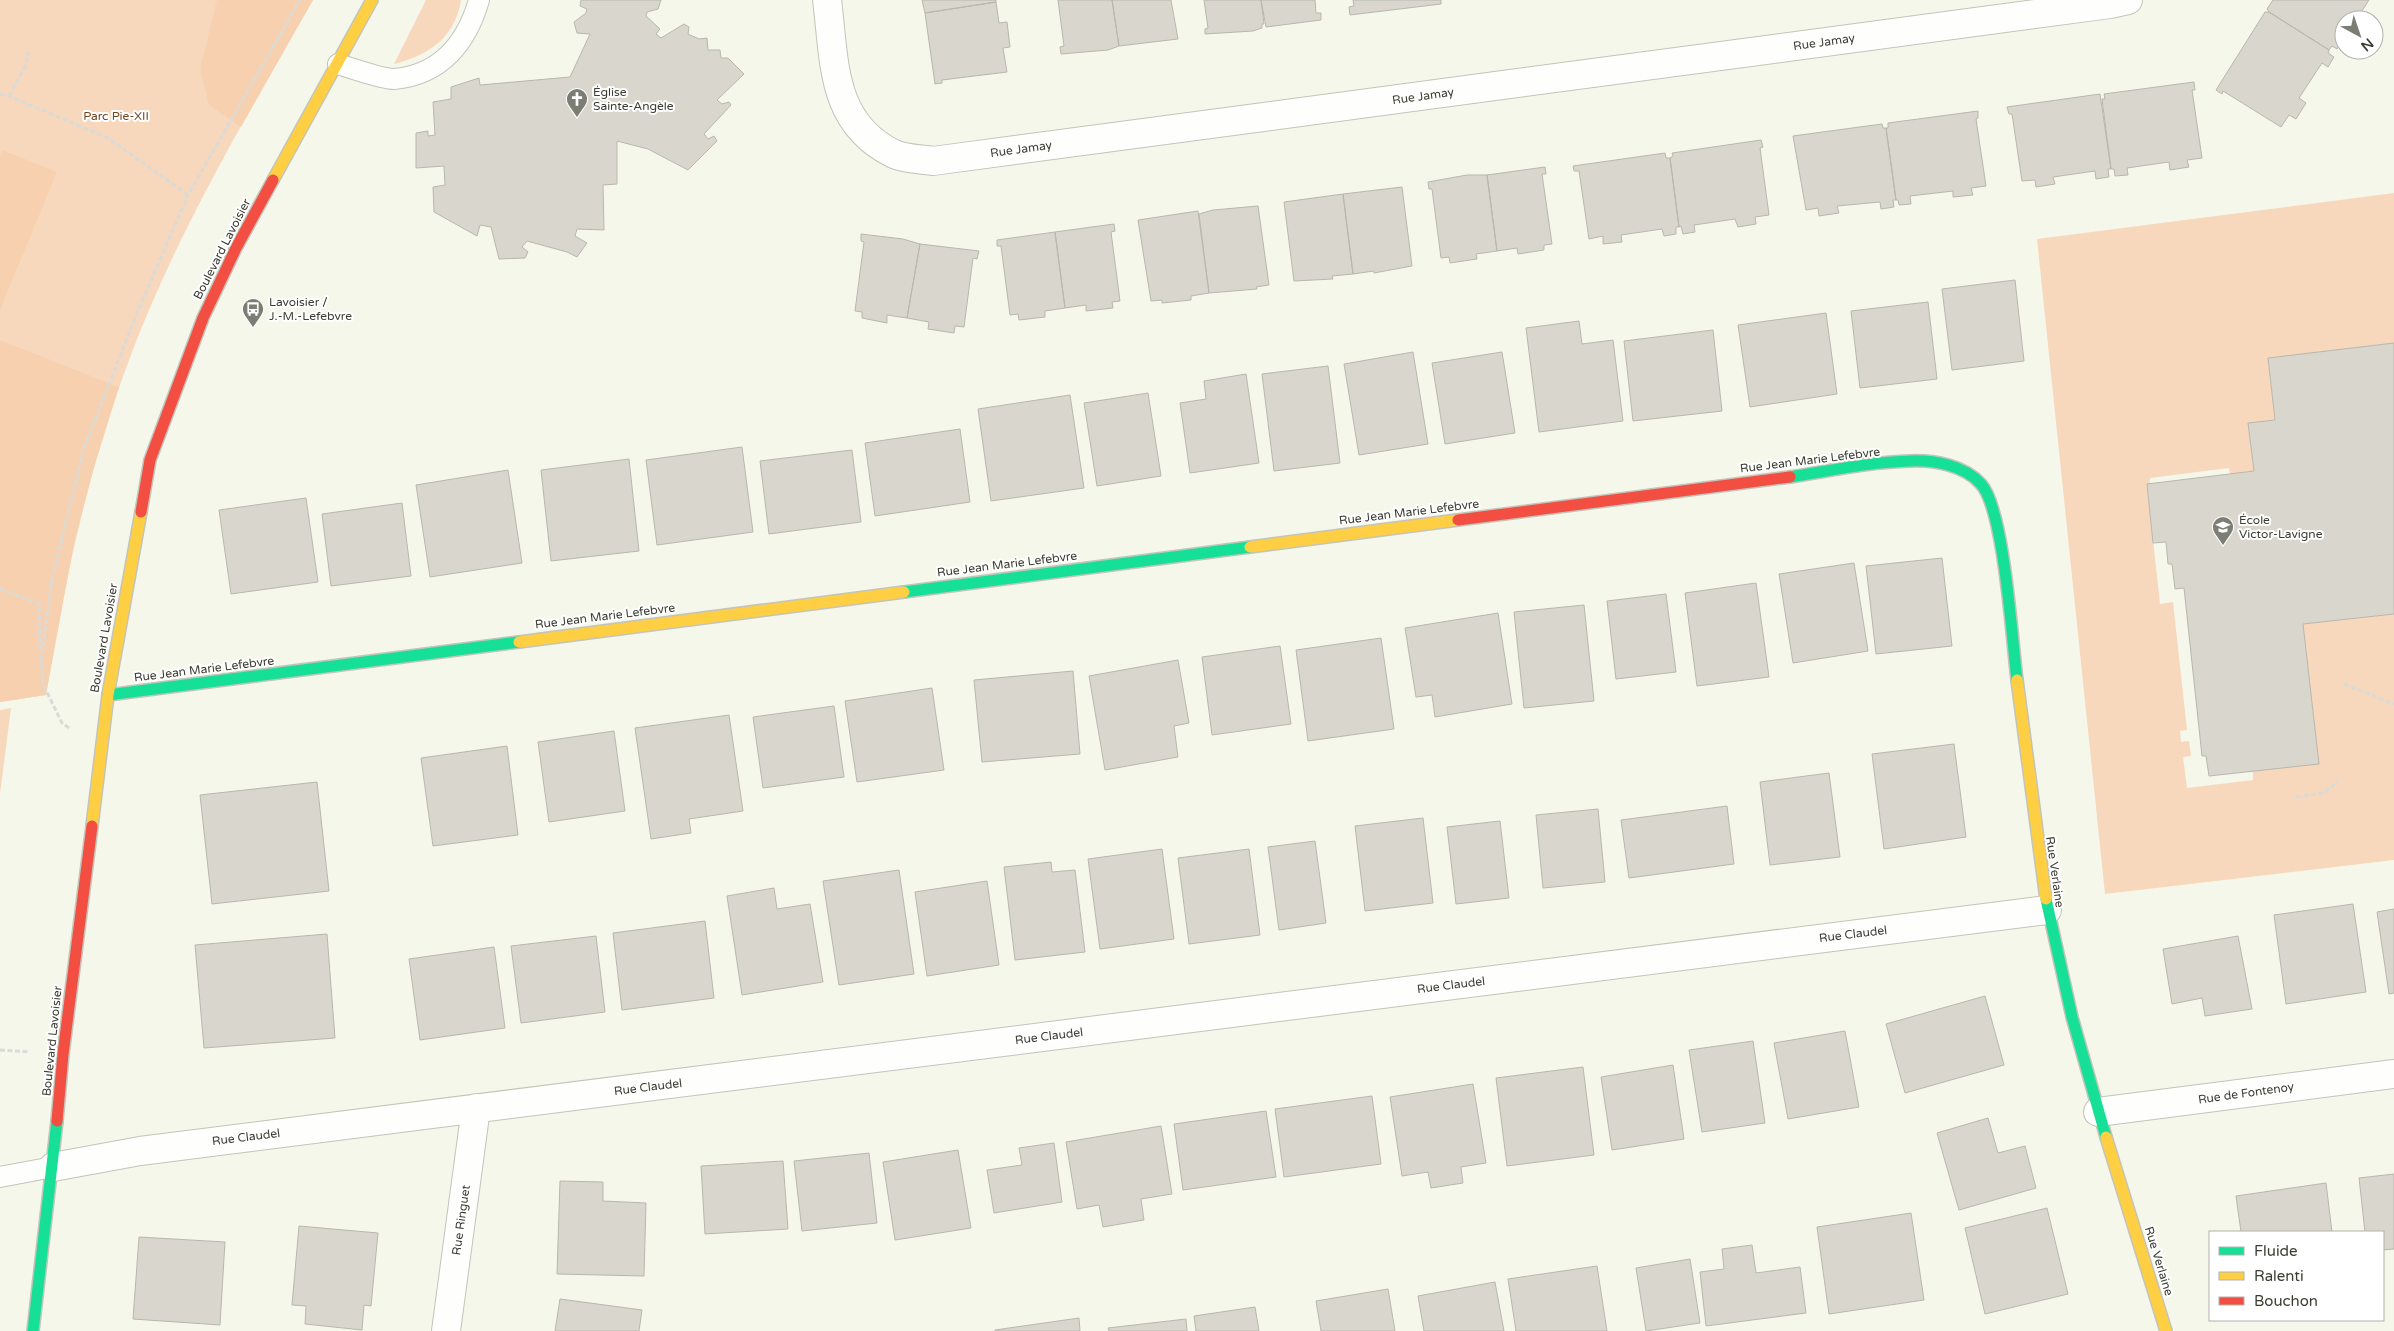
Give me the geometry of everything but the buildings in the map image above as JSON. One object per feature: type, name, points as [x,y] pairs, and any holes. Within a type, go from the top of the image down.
[{"type":"street","name":"Boulevard Lavoisier","points":[[32,1331],[53,1167],[63,1054],[108,695],[150,460],[169,404],[203,318],[236,248],[372,0]]},
{"type":"street","name":"Rue Jamay","points":[[828,0],[837,83],[846,111],[867,137],[896,155],[932,161],[2110,4],[2128,0]]},
{"type":"street","name":"Rue Jean Marie Lefebvre","points":[[108,695],[1910,460]]},
{"type":"street","name":"Rue Verlaine","points":[[1910,460],[1940,462],[1968,472],[1988,494],[1997,520],[2047,910],[2060,974],[2098,1112],[2166,1331]]},
{"type":"street","name":"Rue Claudel","points":[[53,1167],[140,1151],[2047,910]]},
{"type":"street","name":"Rue de Fontenoy","points":[[2098,1112],[2394,1074]]},
{"type":"street","name":"Rue Ringuet","points":[[446,1331],[476,1108]]},
{"type":"lane","points":[[338,64],[393,79],[441,62],[463,41],[474,17],[479,0]]},
{"type":"lane","points":[[0,1177],[53,1167]]},
{"type":"path","points":[[41,660],[52,579],[84,448],[137,313],[188,195],[300,0]]},
{"type":"path","points":[[9,96],[26,65],[28,52]]},
{"type":"path","points":[[0,94],[9,96],[108,138],[188,195]]},
{"type":"path","points":[[0,589],[39,604],[43,684],[62,723],[101,750]]},
{"type":"path","points":[[2344,684],[2394,704]]},
{"type":"path","points":[[2296,797],[2324,793],[2338,781]]},
{"type":"green space","name":"Parc Pie-XII","points":[[0,0],[313,0],[232,142],[182,238],[138,337],[119,388],[85,502],[67,579],[46,695],[0,702]]},
{"type":"green space","points":[[426,0],[461,0],[453,25],[446,35],[429,50],[394,64]]},
{"type":"green space","name":"École Victor-Lavigne","points":[[2394,193],[2394,343],[2268,358],[2275,420],[2248,423],[2254,471],[2230,474],[2229,468],[2150,478],[2150,484],[2147,485],[2160,604],[2173,602],[2187,730],[2180,731],[2181,742],[2189,741],[2191,756],[2183,757],[2187,788],[2253,780],[2253,771],[2303,624],[2394,614],[2394,860],[2105,894],[2037,239]]},
{"type":"green space","points":[[11,708],[0,794],[0,710]]},
{"type":"shaded area","points":[[217,0],[313,0],[241,127],[209,105],[200,69]]},
{"type":"shaded area","points":[[2,150],[57,172],[0,310],[0,156]]},
{"type":"shaded area","points":[[0,340],[119,387],[94,467],[74,543],[46,695],[0,702]]},
{"type":"traffic: fast","points":[[1790,477],[1865,465],[1919,461],[1939,463],[1957,468],[1966,472],[1981,484],[1989,498],[2001,546],[2017,680]]},
{"type":"traffic: fast","points":[[904,592],[1250,547]]},
{"type":"traffic: fast","points":[[108,695],[519,642]]},
{"type":"traffic: fast","points":[[2046,899],[2072,1017],[2106,1137]]},
{"type":"traffic: fast","points":[[33,1331],[57,1121]]},
{"type":"traffic: slow","points":[[273,180],[372,0]]},
{"type":"traffic: slow","points":[[92,826],[108,695],[141,512]]},
{"type":"traffic: slow","points":[[1250,547],[1458,520]]},
{"type":"traffic: slow","points":[[519,642],[904,592]]},
{"type":"traffic: slow","points":[[2017,680],[2046,899]]},
{"type":"traffic: slow","points":[[2106,1137],[2166,1331]]},
{"type":"traffic: jam","points":[[141,512],[150,460],[203,318],[236,248],[273,180]]},
{"type":"traffic: jam","points":[[1458,520],[1790,477]]},
{"type":"traffic: jam","points":[[57,1121],[63,1054],[92,826]]},
{"type":"place","name":"Église Sainte-Angèle","points":[[577,118]]},
{"type":"place","name":"Lavoisier / J.-M.-Lefebvre","points":[[253,328]]},
{"type":"place","name":"École Victor-Lavigne","points":[[2223,546]]}]
